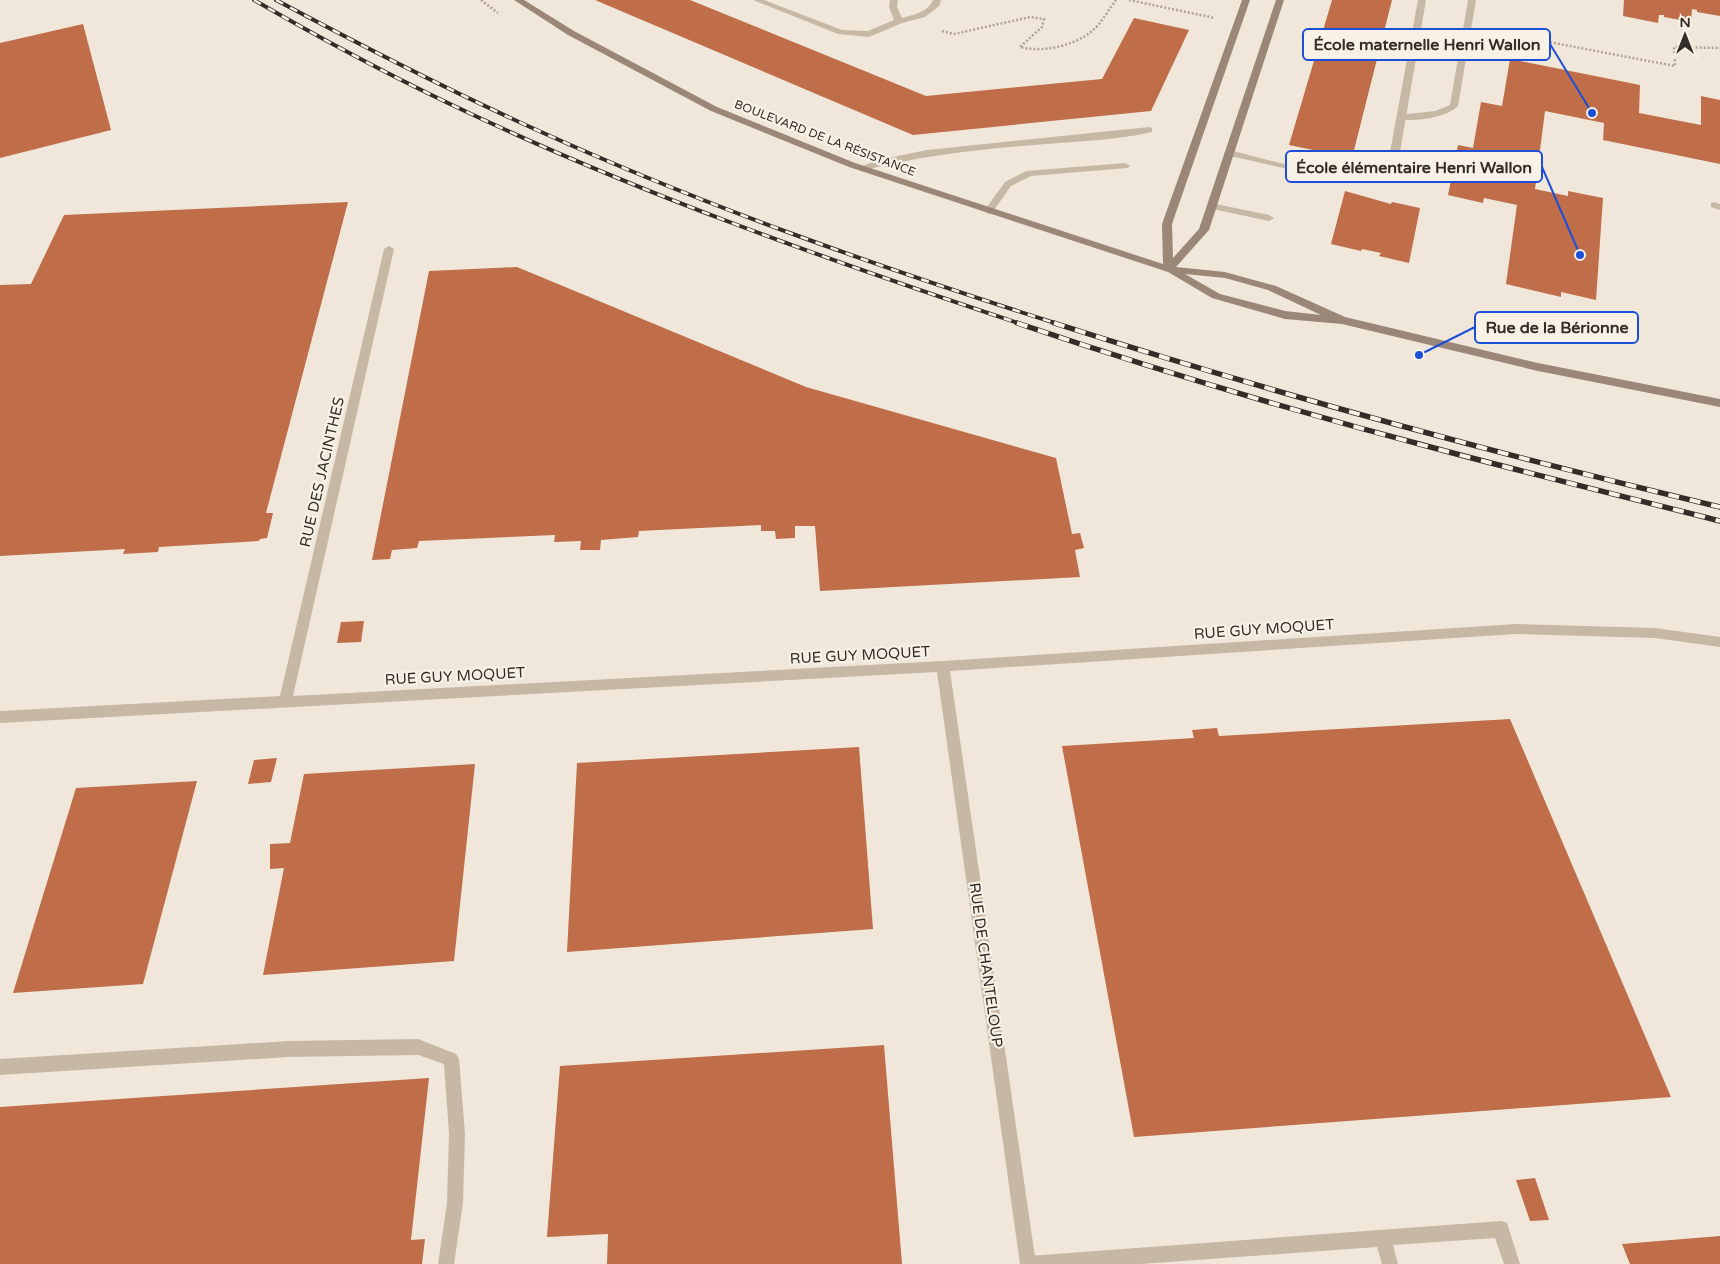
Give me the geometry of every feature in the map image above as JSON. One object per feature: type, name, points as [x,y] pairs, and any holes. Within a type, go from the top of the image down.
[{"type":"main road","name":"BOULEVARD DE LA RÉSISTANCE","points":[[518,0],[571,33],[714,109],[862,168],[1168,269],[1216,296],[1285,315],[1342,320],[1538,367],[1720,404]]},
{"type":"main road","points":[[1168,269],[1167,224],[1246,0]]},
{"type":"main road","points":[[1168,269],[1204,230],[1280,0]]},
{"type":"main road","name":"BOULEVARD DE LA RÉSISTANCE","points":[[1168,269],[1225,275],[1272,288],[1342,320]]},
{"type":"street","points":[[757,0],[841,32],[854,34],[869,34],[899,21],[922,15],[936,4],[937,0]]},
{"type":"street","points":[[894,0],[893,7],[899,21]]},
{"type":"street","points":[[1229,153],[1352,178],[1379,174],[1388,167],[1396,152],[1422,0]]},
{"type":"street","points":[[1402,116],[1432,114],[1454,106],[1472,0]]},
{"type":"street","points":[[862,168],[889,159],[922,153],[1149,130]]},
{"type":"street","points":[[989,211],[1008,184],[1029,174],[1126,166]]},
{"type":"street","points":[[1211,206],[1269,218]]},
{"type":"street","name":"RUE DES JACINTHES","points":[[285,701],[388,248]]},
{"type":"street","name":"RUE GUY MOQUET","points":[[0,716],[943,666],[1516,629],[1656,633],[1720,642]]},
{"type":"street","name":"RUE DE CHANTELOUP","points":[[943,666],[1028,1264]]},
{"type":"street","points":[[0,1067],[288,1049],[418,1047],[452,1059],[457,1134],[455,1203],[446,1264]]},
{"type":"street","points":[[1028,1264],[1501,1229],[1512,1264]]},
{"type":"street","points":[[1383,1238],[1390,1264]]},
{"type":"path","points":[[899,21],[954,34],[1030,17],[1044,19],[1042,27],[1020,47],[1029,51],[1064,44],[1089,33],[1116,0]]},
{"type":"path","points":[[1129,0],[1238,22]]},
{"type":"path","points":[[1468,26],[1675,66],[1674,47],[1720,48]]},
{"type":"building","points":[[595,0],[690,0],[926,96],[1102,79],[1134,18],[1189,30],[1151,111],[913,135]]},
{"type":"building","points":[[1332,0],[1392,0],[1352,158],[1289,145]]},
{"type":"building","points":[[1624,0],[1720,0],[1720,16],[1697,12],[1697,10],[1692,9],[1691,22],[1659,15],[1658,23],[1623,16]]},
{"type":"building","points":[[83,24],[111,130],[0,158],[0,43]]},
{"type":"building","points":[[1510,59],[1640,85],[1639,113],[1701,125],[1701,96],[1720,100],[1720,164],[1603,140],[1604,123],[1545,111],[1535,189],[1568,196],[1568,191],[1603,198],[1596,300],[1561,292],[1561,297],[1506,284],[1517,205],[1484,198],[1483,203],[1448,195],[1458,145],[1473,148],[1481,102],[1502,106]]},
{"type":"building","points":[[1345,191],[1391,204],[1392,202],[1420,208],[1409,263],[1379,256],[1381,253],[1362,249],[1361,251],[1331,244]]},
{"type":"building","points":[[348,202],[266,513],[273,513],[267,538],[260,539],[259,541],[159,547],[158,552],[123,554],[125,549],[0,556],[0,285],[31,284],[64,215]]},
{"type":"building","points":[[517,267],[806,387],[1056,458],[1072,534],[1080,533],[1084,548],[1075,550],[1080,577],[820,591],[815,526],[795,526],[795,538],[776,539],[775,531],[761,531],[761,525],[639,531],[638,537],[601,540],[600,550],[580,550],[581,541],[554,542],[555,535],[419,541],[417,548],[392,550],[390,559],[372,560],[429,271]]},
{"type":"building","points":[[364,621],[361,642],[337,643],[341,622]]},
{"type":"building","points":[[1510,719],[1671,1097],[1134,1137],[1062,746],[1194,738],[1192,730],[1217,728],[1219,736]]},
{"type":"building","points":[[859,747],[873,929],[567,952],[577,763]]},
{"type":"building","points":[[277,758],[271,782],[248,784],[254,760]]},
{"type":"building","points":[[475,764],[454,961],[263,975],[284,868],[270,869],[270,844],[290,843],[304,774]]},
{"type":"building","points":[[197,781],[143,984],[13,993],[76,788]]},
{"type":"building","points":[[884,1045],[902,1264],[607,1264],[608,1234],[547,1237],[560,1066]]},
{"type":"building","points":[[429,1078],[411,1240],[425,1239],[422,1264],[0,1264],[0,1107]]},
{"type":"building","points":[[1535,1178],[1549,1220],[1530,1221],[1516,1180]]},
{"type":"building","points":[[1720,1236],[1720,1264],[1630,1264],[1622,1244]]},
{"type":"railway","points":[[254,0],[351,54],[425,92],[590,167],[732,223],[876,275],[1021,324]]},
{"type":"railway","points":[[276,0],[472,100],[602,159],[796,235],[926,281],[1058,324]]},
{"type":"railway","points":[[1017,323],[1178,375],[1340,423],[1720,521]]},
{"type":"railway","points":[[1054,323],[1219,374],[1385,421],[1552,466],[1720,507]]},
{"type":"place","name":"École maternelle Henri Wallon","points":[[1592,113]]},
{"type":"place","name":"École élémentaire Henri Wallon","points":[[1580,255]]},
{"type":"place","name":"Rue de la Bérionne","points":[[1419,355]]}]
